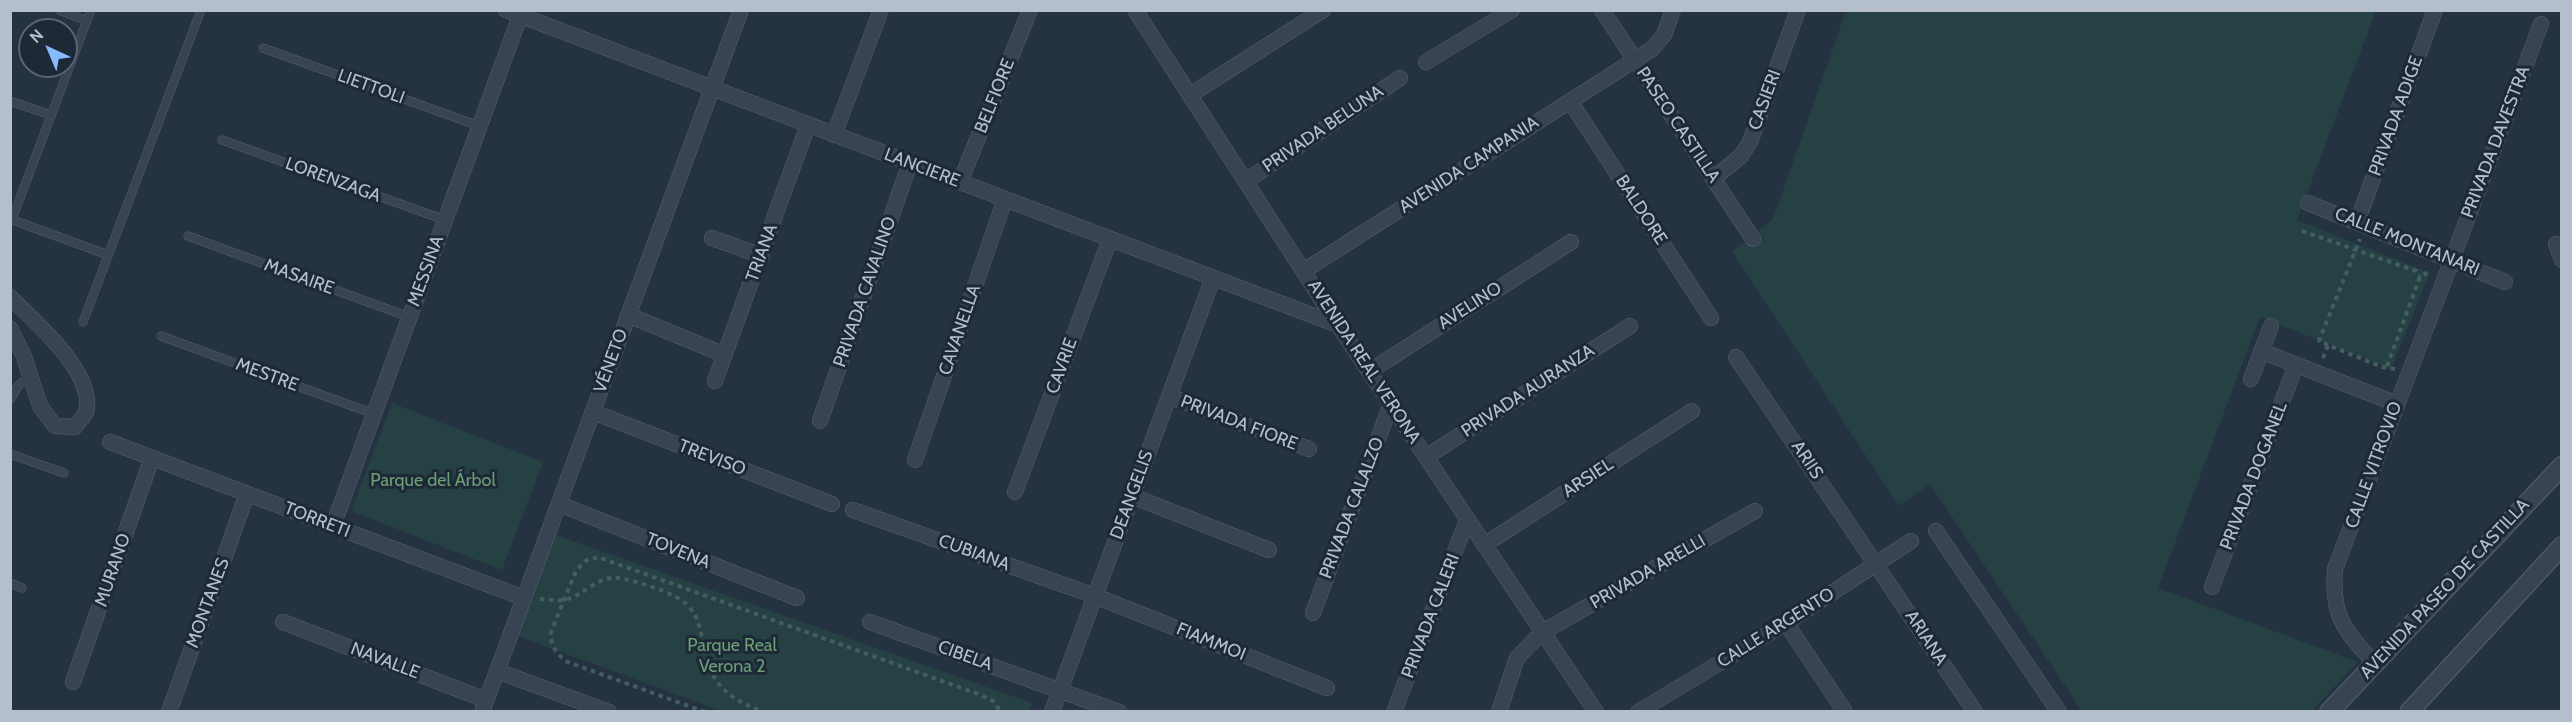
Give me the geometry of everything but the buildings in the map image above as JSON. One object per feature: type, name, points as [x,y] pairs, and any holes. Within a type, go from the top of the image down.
[{"type":"street","name":"VÉNETO","points":[[484,705],[741,10]]},
{"type":"street","points":[[834,135],[881,10]]},
{"type":"street","name":"BELFIORE","points":[[960,182],[1030,10]]},
{"type":"street","points":[[1190,95],[1323,10]]},
{"type":"street","points":[[1426,62],[1512,10]]},
{"type":"street","name":"PASEO CASTILLA","points":[[1602,10],[1753,239]]},
{"type":"street","name":"AVENIDA CAMPANIA","points":[[1305,270],[1652,49],[1664,35],[1673,10]]},
{"type":"street","name":"CASIERI","points":[[1714,178],[1741,156],[1750,142],[1798,10]]},
{"type":"street","name":"PRIVADA ADIGE","points":[[2361,224],[2435,10]]},
{"type":"street","name":"AVENIDA REAL VERONA","points":[[1137,12],[1305,270],[1338,325],[1541,633],[1596,711]]},
{"type":"street","name":"LANCIERE","points":[[513,13],[1338,325]]},
{"type":"street","name":"MESSINA","points":[[333,526],[479,126],[513,13]]},
{"type":"street","name":"PRIVADA DAVESTRA","points":[[2451,260],[2541,24]]},
{"type":"street","name":"PRIVADA BELUNA","points":[[1246,181],[1400,78]]},
{"type":"street","name":"BALDORE","points":[[1570,101],[1711,318]]},
{"type":"street","name":"TRIANA","points":[[716,381],[808,125]]},
{"type":"street","name":"PRIVADA CAVALINO","points":[[820,421],[910,163]]},
{"type":"street","name":"CAVANELLA","points":[[915,460],[1005,199]]},
{"type":"street","name":"CALLE MONTANARI","points":[[2308,203],[2505,282]]},
{"type":"street","points":[[712,238],[762,256]]},
{"type":"street","name":"CAVRIE","points":[[1015,492],[1110,239]]},
{"type":"street","name":"AVELINO","points":[[1370,371],[1571,242]]},
{"type":"street","points":[[2556,244],[2562,260]]},
{"type":"street","name":"CALLE VITROVIO","points":[[2375,663],[2351,638],[2340,620],[2333,595],[2336,569],[2451,260]]},
{"type":"street","name":"DEANGELIS","points":[[1052,711],[1213,278]]},
{"type":"street","points":[[10,297],[62,349],[79,377],[87,396],[85,414],[75,427],[55,426],[40,406],[10,328]]},
{"type":"street","points":[[628,315],[725,355]]},
{"type":"street","name":"PRIVADA AURANZA","points":[[1426,457],[1630,326]]},
{"type":"street","points":[[2251,379],[2271,326]]},
{"type":"street","points":[[2261,351],[2397,404]]},
{"type":"street","name":"ARIIS","points":[[1736,357],[1878,564]]},
{"type":"street","name":"PRIVADA DOGANEL","points":[[2211,587],[2296,365]]},
{"type":"street","name":"PRIVADA FIORE","points":[[1168,396],[1309,449]]},
{"type":"street","name":"PRIVADA CALALZO","points":[[1313,613],[1391,404]]},
{"type":"street","name":"ARSIEL","points":[[1484,545],[1692,411]]},
{"type":"street","name":"TREVISO","points":[[593,412],[832,504]]},
{"type":"street","name":"TORRETI","points":[[110,442],[524,598]]},
{"type":"street","name":"MURANO","points":[[73,682],[152,458]]},
{"type":"street","name":"AVENIDA PASEO DE CASTILLA","points":[[2328,711],[2562,466]]},
{"type":"street","name":"MONTANES","points":[[169,711],[247,494]]},
{"type":"street","points":[[1132,496],[1269,550]]},
{"type":"street","name":"TOVENA","points":[[559,504],[798,598]]},
{"type":"street","name":"CUBIANA","points":[[853,510],[1095,596]]},
{"type":"street","name":"PRIVADA ARELLI","points":[[1499,711],[1517,658],[1541,633],[1755,511]]},
{"type":"street","name":"PRIVADA CALERI","points":[[1394,711],[1467,520]]},
{"type":"street","points":[[1936,531],[2059,711]]},
{"type":"street","name":"CALLE ARGENTO","points":[[1638,711],[1785,623],[1911,541]]},
{"type":"street","points":[[2412,710],[2562,546]]},
{"type":"street","name":"ARIANA","points":[[1878,564],[1975,711]]},
{"type":"street","name":"FIAMMOI","points":[[1095,596],[1327,688]]},
{"type":"street","name":"NAVALLE","points":[[283,622],[484,705]]},
{"type":"street","name":"CIBELA","points":[[870,622],[1119,711]]},
{"type":"street","points":[[1785,623],[1845,711]]},
{"type":"street","points":[[497,671],[609,711]]},
{"type":"lane","points":[[59,10],[87,21]]},
{"type":"lane","points":[[91,10],[11,219],[108,255]]},
{"type":"lane","points":[[83,322],[201,10]]},
{"type":"lane","name":"LIETTOLI","points":[[263,48],[479,126]]},
{"type":"lane","points":[[10,101],[51,115]]},
{"type":"lane","name":"LORENZAGA","points":[[222,140],[445,220]]},
{"type":"lane","name":"MASAIRE","points":[[188,237],[409,317]]},
{"type":"lane","name":"MESTRE","points":[[161,336],[374,414]]},
{"type":"lane","points":[[10,400],[18,386],[30,375]]},
{"type":"lane","points":[[10,454],[64,473]]},
{"type":"lane","points":[[10,584],[22,588]]},
{"type":"path","points":[[2361,224],[2356,250],[2319,341],[2382,367],[2387,366],[2408,374]]},
{"type":"path","points":[[2302,231],[2416,272],[2420,277]]},
{"type":"path","points":[[2387,366],[2420,277],[2451,260]]},
{"type":"path","points":[[2317,373],[2328,345]]},
{"type":"path","points":[[705,711],[565,661],[550,641],[551,632],[576,571],[585,561],[598,557],[981,695],[993,701],[1001,711]]},
{"type":"path","points":[[524,598],[564,600],[597,583],[616,577],[668,593],[688,605],[699,622],[706,660],[720,687],[738,702],[764,711]]},
{"type":"green space","points":[[1846,11],[2376,11],[2297,220],[2430,273],[2391,369],[2260,317],[2158,588],[2358,662],[2312,711],[2082,711],[1930,484],[1899,506],[1732,252],[1773,219]]},
{"type":"green space","name":"Parque del Árbol","points":[[392,403],[543,462],[502,570],[351,511]]},
{"type":"green space","name":"Parque Real Verona 2","points":[[553,534],[1032,703],[1029,712],[721,711],[518,636]]}]
